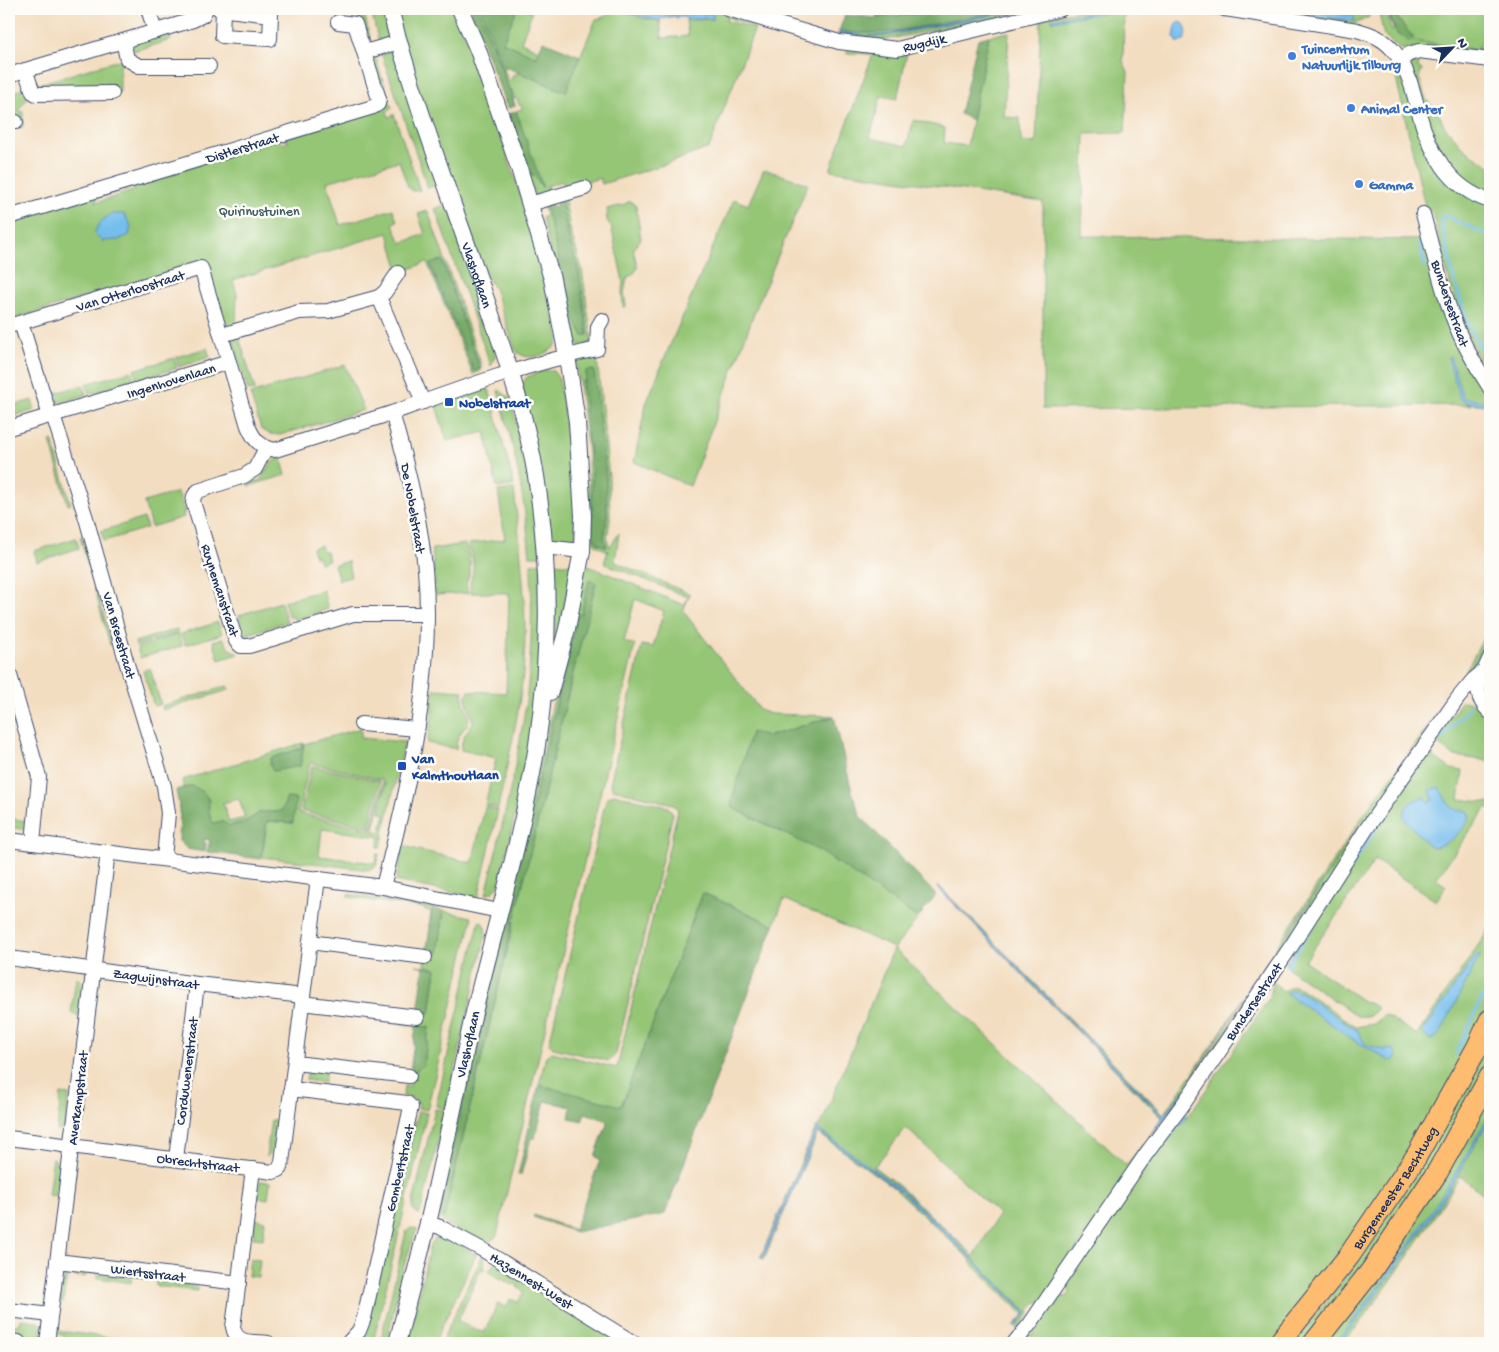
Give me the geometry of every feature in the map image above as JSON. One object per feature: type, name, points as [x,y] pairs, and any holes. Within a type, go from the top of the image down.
[{"type":"main road","name":"Burgemeester Bechtweg","points":[[1279,1343],[1350,1256],[1416,1157],[1478,1046],[1490,1020]]},
{"type":"main road","name":"Burgemeester Bechtweg","points":[[1314,1343],[1371,1271],[1438,1170],[1490,1078]]},
{"type":"street","points":[[148,9],[155,32]]},
{"type":"street","points":[[9,75],[193,20],[203,15],[206,9]]},
{"type":"street","name":"Vlashoflaan","points":[[390,9],[404,62],[511,373],[524,419],[536,476],[544,547],[547,601],[543,695],[537,744],[524,814],[472,1020],[428,1223],[396,1343]]},
{"type":"street","name":"Vlashoflaan","points":[[460,9],[478,50],[530,204],[552,279],[567,356],[576,422],[583,516],[582,551],[567,629],[537,744]]},
{"type":"street","name":"Rugdijk","points":[[728,9],[839,42],[897,49],[1061,9]]},
{"type":"street","points":[[1225,9],[1372,34],[1392,49],[1401,60],[1411,85],[1426,136],[1436,157],[1459,184],[1468,191],[1490,201]]},
{"type":"street","name":"Distlerstraat","points":[[9,217],[373,107],[378,104],[379,99],[356,24],[338,22]]},
{"type":"street","points":[[123,41],[127,59],[139,66],[209,66]]},
{"type":"street","points":[[365,52],[398,42]]},
{"type":"street","points":[[1401,60],[1409,54],[1419,51],[1490,60]]},
{"type":"street","points":[[25,70],[33,92],[36,94],[112,93]]},
{"type":"street","points":[[530,204],[585,188]]},
{"type":"street","name":"Bundersestraat","points":[[1423,214],[1459,333],[1490,388]]},
{"type":"street","name":"Van Otterloostraat","points":[[52,415],[15,324],[201,268],[230,362]]},
{"type":"street","points":[[222,335],[300,312],[328,312],[379,297],[385,292],[398,273]]},
{"type":"street","points":[[379,297],[423,402]]},
{"type":"street","points":[[266,448],[275,450],[511,373],[597,349],[598,327],[602,320]]},
{"type":"street","name":"Ingenhovenlaan","points":[[9,428],[230,362],[251,432],[257,442],[266,448]]},
{"type":"street","name":"De Nobelstraat","points":[[383,887],[409,776],[417,729],[424,666],[426,614],[425,570],[419,524],[411,478],[392,413]]},
{"type":"street","name":"Van Breestraat","points":[[52,415],[86,518],[164,786],[168,813],[164,859]]},
{"type":"street","name":"Ruynemanstraat","points":[[266,448],[256,469],[244,476],[198,491],[194,496],[193,502],[236,641],[241,646],[249,646],[353,614],[426,614]]},
{"type":"street","points":[[544,547],[582,551]]},
{"type":"street","name":"Bundersestraat","points":[[1014,1343],[1030,1324],[1141,1162],[1184,1103],[1287,952],[1367,828],[1458,698],[1473,680],[1484,671],[1490,658]]},
{"type":"street","points":[[1484,671],[1485,680],[1490,689]]},
{"type":"street","points":[[1484,671],[1479,681],[1479,695],[1482,704],[1490,712]]},
{"type":"street","points":[[11,685],[39,777],[32,842]]},
{"type":"street","points":[[9,723],[22,719]]},
{"type":"street","points":[[362,724],[417,729]]},
{"type":"street","points":[[9,840],[383,887],[499,911]]},
{"type":"street","name":"Averkampstraat","points":[[47,1343],[108,852]]},
{"type":"street","name":"Obrechtstraat","points":[[9,1138],[273,1172],[279,1170],[282,1162],[318,878]]},
{"type":"street","points":[[310,942],[425,957]]},
{"type":"street","name":"Zagwijnstraat","points":[[9,958],[302,999]]},
{"type":"street","name":"Corduwenerstraat","points":[[176,1159],[196,984]]},
{"type":"street","points":[[302,999],[417,1017]]},
{"type":"street","points":[[295,1063],[409,1076]]},
{"type":"street","name":"Gombertstraat","points":[[291,1089],[407,1103],[411,1107],[364,1318],[359,1331],[348,1343]]},
{"type":"street","points":[[253,1169],[233,1327],[235,1334],[240,1340],[268,1343]]},
{"type":"street","name":"Hazennest-West","points":[[428,1223],[440,1227],[483,1250],[634,1343]]},
{"type":"street","name":"Wiertsstraat","points":[[57,1261],[239,1283]]},
{"type":"street","points":[[9,1310],[50,1316]]},
{"type":"street","points":[[9,1342],[18,1343]]},
{"type":"green space","points":[[322,9],[363,9],[372,46],[364,40],[357,15]]},
{"type":"green space","points":[[371,9],[382,9],[388,36],[386,41],[379,44]]},
{"type":"green space","points":[[394,9],[454,9],[471,50],[546,277],[542,281],[546,280],[559,338],[553,349],[547,353],[532,357],[519,354],[515,349],[494,288],[479,265],[413,76]]},
{"type":"green space","points":[[470,9],[478,9],[515,106],[507,107]]},
{"type":"green space","points":[[478,9],[481,9],[485,17],[509,82],[512,75],[520,73],[565,92],[596,19],[617,10],[623,9],[642,18],[660,21],[662,38],[688,36],[686,20],[712,19],[713,14],[698,13],[661,16],[643,14],[626,9],[659,11],[709,9],[762,24],[760,30],[760,27],[727,17],[726,21],[755,28],[709,148],[602,184],[600,178],[565,188],[562,181],[547,186],[549,193],[535,196],[506,114],[509,114],[531,176],[534,175],[542,187],[516,111],[522,109],[521,105],[515,99],[511,90],[515,106]]},
{"type":"green space","points":[[481,9],[517,9],[503,42],[536,57],[543,41],[580,56],[566,92],[503,66]]},
{"type":"green space","points":[[517,9],[532,12],[521,42],[539,50],[536,57],[502,42]]},
{"type":"green space","points":[[877,9],[968,9],[876,26]]},
{"type":"green space","points":[[940,9],[1009,9],[895,31],[853,33],[839,31],[845,15],[875,18]]},
{"type":"green space","points":[[1015,9],[884,35],[864,36],[840,32],[859,37],[885,36],[1023,9],[1040,9],[884,40],[838,37],[839,31],[867,33],[895,31]]},
{"type":"green space","points":[[1087,9],[1113,9],[1052,19],[1052,21],[1093,14],[1124,12],[1123,61],[1128,72],[1125,133],[1085,134],[1082,236],[1425,240],[1438,290],[1454,338],[1488,400],[1490,412],[1486,405],[1466,403],[1471,405],[1043,409],[1043,202],[830,170],[873,54],[846,53],[850,48],[907,53],[897,99],[881,96],[870,138],[906,146],[914,120],[945,128],[944,143],[967,146],[989,36],[1009,32],[1004,117],[1020,118],[1021,142],[1036,143],[1041,18]]},
{"type":"green space","points":[[1172,9],[1227,14],[1225,19],[1226,16],[1173,12],[1171,14]]},
{"type":"green space","points":[[1256,9],[1269,9],[1354,21],[1354,16],[1289,9],[1370,9],[1369,17],[1353,25]]},
{"type":"green space","points":[[1378,9],[1383,9],[1392,31],[1394,30],[1385,9],[1397,32],[1400,35],[1413,38],[1391,9],[1490,9],[1490,34],[1477,48],[1490,50],[1490,52],[1406,40],[1490,53],[1400,49],[1384,36]]},
{"type":"green space","points":[[1386,9],[1391,9],[1414,38],[1401,37],[1397,34]]},
{"type":"green space","points":[[168,32],[171,40],[134,51],[132,44]]},
{"type":"green space","points":[[989,36],[972,120],[960,114],[978,39]]},
{"type":"green space","points":[[388,50],[394,55],[398,53],[438,184],[428,188],[381,51]]},
{"type":"green space","name":"Quirinustuinen","points":[[374,54],[392,108],[387,112],[389,117],[394,114],[420,190],[413,191],[408,187],[399,161],[327,182],[340,225],[393,209],[397,221],[393,224],[401,243],[425,234],[418,214],[428,211],[481,364],[481,371],[473,374],[427,262],[405,271],[398,267],[388,233],[233,280],[237,294],[236,325],[225,327],[206,269],[211,265],[204,262],[9,320],[9,221],[119,188],[120,191],[99,197],[95,203],[135,190],[133,187],[123,190],[123,187],[279,139],[282,144],[289,141],[283,138],[384,108],[371,61]],"holes":[[[442,260],[480,369],[475,371],[431,264]]]},
{"type":"green space","points":[[1426,57],[1420,61],[1418,67],[1422,70],[1419,77],[1426,99],[1440,116],[1443,124],[1464,149],[1490,166],[1490,195],[1470,184],[1457,172],[1446,159],[1430,131],[1411,66],[1414,58]]},
{"type":"green space","points":[[122,59],[123,63],[120,64],[120,92],[112,93],[112,84],[101,84],[96,88],[40,88],[36,85]]},
{"type":"green space","points":[[1398,68],[1428,154],[1490,206],[1490,378],[1479,359],[1462,319],[1449,278],[1433,214],[1425,206],[1394,69]]},
{"type":"green space","points":[[26,88],[28,97],[19,109],[20,112],[23,112],[23,127],[16,127],[16,113],[9,113],[9,93]]},
{"type":"green space","points":[[516,111],[543,188],[534,175],[531,176],[509,114]]},
{"type":"green space","points":[[767,170],[808,184],[755,311],[690,486],[634,462],[646,404],[734,199],[748,205],[763,171]]},
{"type":"green space","points":[[564,196],[571,233],[582,269],[592,341],[589,344],[579,345],[572,341],[542,218],[546,215],[542,202],[550,200],[588,335],[581,284],[561,200]]},
{"type":"green space","points":[[561,200],[568,236],[579,272],[588,335],[583,336],[575,321],[545,205],[551,203],[553,207],[557,206],[556,201]]},
{"type":"green space","points":[[630,201],[636,206],[641,239],[634,249],[637,267],[634,273],[627,278],[624,293],[626,306],[623,307],[623,281],[611,226],[607,219],[607,209]]},
{"type":"green space","points":[[449,205],[494,345],[495,356],[491,366],[435,209]]},
{"type":"green space","points":[[442,260],[480,369],[474,371],[430,264]]},
{"type":"green space","points":[[239,337],[255,390],[248,391],[232,339]]},
{"type":"green space","points":[[207,348],[210,357],[179,367],[176,357]]},
{"type":"green space","points":[[594,352],[595,358],[597,358],[609,478],[610,519],[607,539],[610,547],[619,533],[615,562],[690,594],[683,611],[761,711],[771,714],[834,716],[770,736],[731,804],[735,809],[820,851],[918,918],[894,949],[1126,1165],[1143,1144],[1146,1146],[1041,1302],[1036,1302],[1029,1311],[1030,1314],[1017,1329],[1014,1326],[1024,1315],[970,1262],[971,1260],[894,1188],[818,1133],[764,1259],[760,1258],[816,1127],[818,1128],[823,1120],[894,948],[784,899],[774,925],[703,893],[621,1107],[539,1085],[546,1056],[552,1052],[617,1068],[678,810],[673,804],[613,789],[610,784],[642,645],[653,647],[664,611],[635,599],[624,642],[635,645],[497,1235],[492,1240],[480,1244],[441,1220],[438,1215],[437,1203],[585,566],[684,605],[688,597],[604,563],[608,551],[597,545],[591,538],[588,453],[576,360]],"holes":[[[594,370],[606,478],[607,515],[604,539],[607,547],[592,534],[592,473],[582,382]],[[581,614],[583,632],[515,916],[507,915],[577,616]],[[506,918],[514,919],[444,1217],[439,1202]],[[906,1128],[999,1214],[974,1256],[897,1184],[874,1167]],[[817,1129],[899,1188],[952,1237],[1027,1312],[1029,1311],[1016,1327],[1026,1314],[972,1259],[900,1191],[818,1131],[763,1258]]]},
{"type":"green space","points":[[174,358],[177,368],[137,380],[134,370]]},
{"type":"green space","points":[[345,365],[364,410],[280,435],[270,434],[261,429],[250,394]]},
{"type":"green space","points":[[545,370],[553,371],[559,379],[567,436],[575,462],[576,544],[553,541],[552,539],[522,384],[527,377]]},
{"type":"green space","points":[[594,370],[606,478],[607,515],[604,539],[607,547],[597,543],[592,534],[592,473],[582,381],[585,381],[586,371]]},
{"type":"green space","points":[[131,371],[134,380],[89,394],[86,384]]},
{"type":"green space","points":[[83,385],[86,395],[59,403],[56,393]]},
{"type":"green space","points":[[489,389],[514,485],[497,488],[485,432],[447,441],[436,406]]},
{"type":"green space","points":[[499,390],[510,398],[529,469],[541,556],[530,556],[518,473]]},
{"type":"green space","points":[[32,400],[35,410],[9,418],[9,407]]},
{"type":"green space","points":[[52,440],[71,504],[68,505],[50,441]]},
{"type":"green space","points":[[281,457],[286,475],[249,486],[248,484],[260,480],[271,463]]},
{"type":"green space","points":[[514,489],[524,597],[524,656],[520,700],[498,808],[485,805],[496,758],[461,750],[461,746],[473,722],[466,699],[469,691],[506,693],[509,593],[471,593],[470,585],[473,565],[472,554],[468,544],[505,539],[498,491]]},
{"type":"green space","points":[[178,492],[185,512],[183,513],[184,517],[151,527],[144,502]]},
{"type":"green space","points":[[144,518],[147,528],[104,541],[101,531]]},
{"type":"green space","points":[[82,536],[112,644],[110,645],[80,537]]},
{"type":"green space","points":[[76,538],[79,548],[37,562],[34,551]]},
{"type":"green space","points":[[465,544],[470,562],[467,583],[468,593],[436,595],[432,549]]},
{"type":"green space","points":[[321,545],[323,551],[326,551],[329,560],[320,563],[318,556],[315,557],[312,548]]},
{"type":"green space","points":[[348,561],[351,577],[339,580],[334,565]]},
{"type":"green space","points":[[541,562],[539,686],[524,778],[499,884],[493,892],[486,895],[524,719],[530,661],[531,564]]},
{"type":"green space","points":[[554,563],[574,565],[555,644],[554,643]]},
{"type":"green space","points":[[589,580],[596,583],[515,917],[507,915],[577,616],[581,614]]},
{"type":"green space","points":[[323,590],[328,609],[294,620],[293,616],[289,618],[284,601]]},
{"type":"green space","points":[[281,602],[287,622],[245,635],[239,615]]},
{"type":"green space","points":[[218,622],[222,634],[185,645],[181,634]]},
{"type":"green space","points":[[1490,624],[1488,634],[1476,658],[1436,716],[1479,656],[1490,630],[1489,643],[1473,673],[1255,996],[1151,1138],[1151,1133],[1162,1118],[937,887],[939,886],[1164,1114],[1190,1078],[1361,819],[1447,700]],"holes":[[[1359,827],[1288,936],[1287,935]],[[939,887],[1164,1116],[1184,1090],[1153,1134],[1164,1118]],[[1254,984],[1256,985],[1195,1075]]]},
{"type":"green space","points":[[177,629],[178,633],[136,646],[135,642]]},
{"type":"green space","points":[[179,634],[182,646],[140,658],[137,648]]},
{"type":"green space","points":[[223,638],[229,648],[238,654],[219,660],[213,641]]},
{"type":"green space","points":[[150,668],[161,704],[154,706],[143,671]]},
{"type":"green space","points":[[227,686],[229,690],[163,710],[162,706]]},
{"type":"green space","points":[[434,689],[464,691],[463,700],[469,719],[468,724],[461,732],[457,741],[456,749],[427,743]]},
{"type":"green space","points":[[1462,701],[1474,704],[1490,718],[1490,761],[1454,756],[1437,743],[1436,737]]},
{"type":"green space","points":[[834,716],[852,792],[861,817],[936,895],[918,918],[820,851],[735,809],[731,804],[751,732],[770,736]]},
{"type":"green space","points":[[361,728],[361,738],[405,742],[384,830],[381,830],[385,814],[380,812],[386,783],[374,828],[371,828],[383,780],[310,763],[298,813],[384,833],[381,847],[378,847],[380,837],[322,829],[319,856],[375,863],[377,854],[379,854],[376,866],[369,870],[262,857],[267,821],[293,823],[287,798],[282,810],[260,812],[247,821],[229,826],[224,822],[213,823],[208,814],[209,799],[192,786],[184,788],[182,780],[303,743],[302,748],[271,758],[270,765],[300,766],[304,744]],"holes":[[[239,799],[245,818],[229,822],[223,803]]]},
{"type":"green space","points":[[303,743],[300,766],[273,771],[270,765],[271,758],[302,748]]},
{"type":"green space","points":[[1425,751],[1451,769],[1463,771],[1459,799],[1490,803],[1490,809],[1487,807],[1436,879],[1446,886],[1436,901],[1375,860],[1305,961],[1364,1002],[1378,1008],[1369,1015],[1357,1016],[1285,965]]},
{"type":"green space","points":[[312,766],[380,781],[369,827],[301,811]]},
{"type":"green space","points":[[192,786],[199,789],[207,797],[210,817],[213,823],[224,822],[229,826],[247,821],[260,812],[282,810],[287,798],[296,799],[293,823],[267,821],[261,859],[207,852],[210,840],[204,839],[204,843],[206,843],[205,852],[187,849],[179,841],[180,812],[176,790]]},
{"type":"green space","points":[[614,794],[668,807],[673,813],[616,1054],[609,1061],[553,1048],[549,1044],[606,799]]},
{"type":"green space","points":[[485,807],[498,810],[478,898],[396,881],[403,846],[472,863]]},
{"type":"green space","points":[[9,819],[29,821],[28,830],[9,827]]},
{"type":"green space","points":[[703,893],[774,925],[665,1214],[575,1232],[533,1217],[534,1215],[574,1230],[600,1160],[595,1156],[608,1121],[585,1113],[582,1121],[569,1118],[571,1107],[545,1101],[535,1138],[531,1138],[521,1175],[518,1175],[539,1085],[621,1106]]},
{"type":"green space","points":[[348,894],[433,908],[429,926],[431,911],[424,910],[424,908],[348,897]]},
{"type":"green space","points":[[433,908],[444,911],[438,954],[426,953]]},
{"type":"green space","points":[[444,911],[471,917],[472,919],[427,1110],[418,1108],[419,1104],[413,1098],[403,1096],[404,1086],[410,1086],[412,1072],[424,1065],[429,1027],[401,1024],[400,1020],[404,1023],[416,1025],[418,1012],[430,1013],[436,969],[424,965],[426,953],[438,954]]},
{"type":"green space","points":[[506,918],[514,919],[444,1218],[438,1206]]},
{"type":"green space","points":[[481,921],[485,927],[486,934],[446,1109],[436,1106],[479,922]]},
{"type":"green space","points":[[1490,928],[1490,1012],[1428,1131],[1276,1343],[1027,1343],[1031,1339],[1022,1343],[1029,1334],[1033,1335],[1038,1328],[1035,1325],[1056,1295],[1067,1297],[1070,1293],[1066,1281],[1083,1251],[1091,1250],[1100,1238],[1097,1229],[1184,1113],[1187,1116],[1193,1109],[1270,997],[1273,982],[1283,991],[1293,986],[1300,988],[1356,1027],[1374,1024],[1385,1015],[1417,1035]]},
{"type":"green space","points":[[416,965],[436,969],[430,1013],[418,1012],[424,967]]},
{"type":"green space","points":[[76,978],[83,984],[79,1016],[71,1013]]},
{"type":"green space","points":[[416,1026],[429,1027],[424,1065],[414,1072],[410,1072]]},
{"type":"green space","points":[[1490,1041],[1490,1059],[1485,1069],[1449,1135],[1382,1241],[1304,1343],[1293,1343],[1353,1267]]},
{"type":"green space","points":[[308,1069],[326,1070],[324,1083],[306,1080]]},
{"type":"green space","points":[[1490,1088],[1490,1113],[1459,1168],[1412,1242],[1336,1343],[1321,1343]]},
{"type":"green space","points":[[61,1094],[69,1095],[65,1127],[57,1131]]},
{"type":"green space","points":[[435,1109],[446,1111],[420,1214],[416,1213],[412,1207]]},
{"type":"green space","points":[[418,1111],[427,1113],[373,1343],[358,1343],[364,1336],[385,1255]]},
{"type":"green space","points":[[1490,1117],[1490,1199],[1460,1176],[1390,1282],[1344,1343],[1339,1343],[1420,1234],[1457,1176]]},
{"type":"green space","points":[[271,1120],[276,1121],[272,1152],[266,1157]]},
{"type":"green space","points":[[53,1157],[60,1167],[56,1196],[48,1195]]},
{"type":"green space","points":[[260,1181],[270,1182],[268,1199],[258,1198]]},
{"type":"green space","points":[[255,1219],[265,1221],[263,1239],[253,1238]]},
{"type":"green space","points":[[411,1228],[417,1229],[404,1265],[386,1343],[380,1343],[406,1232]]},
{"type":"green space","points":[[443,1235],[476,1255],[434,1343],[408,1343],[430,1245],[437,1237]]},
{"type":"green space","points":[[485,1256],[484,1270],[481,1269],[458,1321],[484,1333],[498,1303],[506,1308],[510,1299],[518,1302],[524,1292],[517,1285],[514,1283],[513,1285],[488,1272],[497,1263],[591,1319],[585,1322],[621,1343],[441,1343],[481,1258]]},
{"type":"green space","points":[[250,1259],[260,1260],[258,1277],[248,1276]]},
{"type":"green space","points":[[65,1267],[75,1268],[75,1271],[86,1272],[85,1277],[67,1275],[63,1303],[60,1302]]},
{"type":"green space","points":[[98,1274],[132,1278],[131,1283],[98,1278]]},
{"type":"green space","points":[[156,1281],[197,1286],[197,1291],[156,1286]]},
{"type":"green space","points":[[21,1319],[39,1323],[43,1327],[41,1335],[35,1336],[34,1340],[9,1336],[9,1325],[19,1325]]},
{"type":"green space","points":[[57,1325],[59,1331],[153,1343],[64,1343],[65,1336],[57,1334]]},
{"type":"water","points":[[623,9],[656,16],[707,13],[713,14],[713,19],[686,20],[686,17],[676,18],[676,16],[660,19],[660,21],[623,11]]},
{"type":"water","points":[[1023,9],[885,36],[859,37],[839,34],[839,32],[864,36],[884,35]]},
{"type":"water","points":[[1120,9],[1120,11],[1052,21],[1052,19]]},
{"type":"water","points":[[1269,9],[1289,9],[1354,16],[1355,21]]},
{"type":"water","points":[[1179,22],[1183,23],[1187,32],[1186,38],[1178,43],[1174,37],[1176,24]]},
{"type":"water","points":[[112,214],[124,214],[131,226],[129,235],[118,240],[102,241],[95,234],[97,228],[101,222]]},
{"type":"water","points":[[1450,356],[1463,398],[1485,401],[1485,404],[1466,402],[1460,399],[1448,357]]},
{"type":"water","points":[[1439,787],[1451,806],[1470,813],[1469,819],[1462,830],[1451,840],[1433,847],[1427,844],[1403,817],[1408,805],[1414,801],[1425,796],[1428,802],[1433,800],[1430,790]]},
{"type":"water","points":[[939,887],[1164,1116],[1185,1091],[1153,1134],[1163,1117]]},
{"type":"water","points":[[1477,954],[1480,955],[1441,1032],[1434,1039],[1430,1040],[1422,1033]]},
{"type":"water","points":[[1293,990],[1302,993],[1358,1031],[1365,1044],[1383,1050],[1392,1049],[1397,1057],[1390,1061],[1354,1040],[1286,993]]},
{"type":"water","points":[[1490,1113],[1490,1117],[1474,1147],[1439,1205],[1360,1316],[1339,1343],[1336,1343],[1378,1288],[1437,1203]]},
{"type":"water","points":[[1184,1114],[1187,1116],[1140,1176],[1101,1236],[1098,1234],[1118,1203]]},
{"type":"water","points":[[817,1128],[899,1188],[952,1237],[1026,1312],[1028,1310],[1016,1327],[1025,1313],[972,1259],[900,1191],[818,1131],[763,1258],[761,1258]]},
{"type":"waterway","points":[[1490,236],[1443,215],[1441,221],[1454,279],[1469,326],[1490,366]]},
{"type":"waterway","points":[[1420,243],[1425,267]]},
{"type":"waterway","points":[[1440,740],[1470,707]]},
{"type":"waterway","points":[[1336,891],[1380,822]]},
{"type":"waterway","points":[[1287,966],[1328,903]]},
{"type":"waterway","points":[[1456,1053],[1490,982]]},
{"type":"place","name":"Tuincentrum Natuurlijk Tilburg","points":[[1292,56]]},
{"type":"place","name":"Animal Center","points":[[1351,108]]},
{"type":"place","name":"Gamma","points":[[1359,184]]},
{"type":"place","name":"Nobelstraat","points":[[449,402]]},
{"type":"place","name":"Van Kalmthoutlaan","points":[[402,766]]}]
